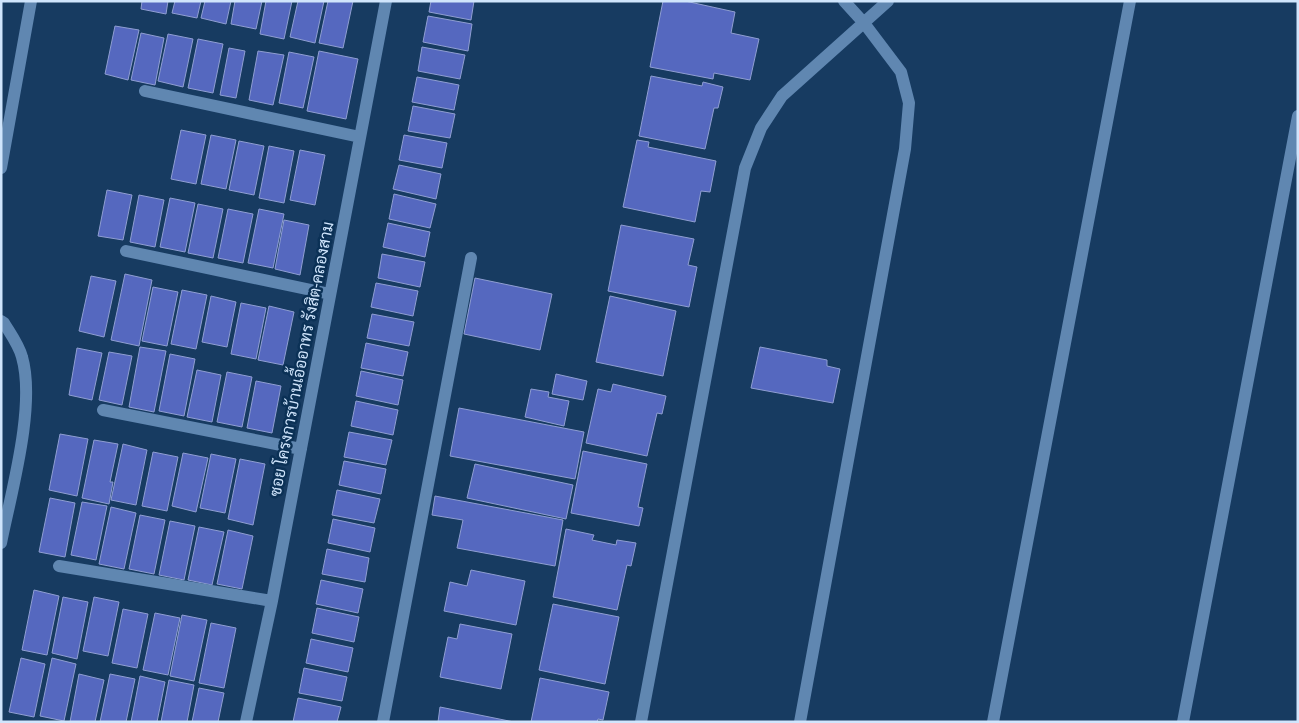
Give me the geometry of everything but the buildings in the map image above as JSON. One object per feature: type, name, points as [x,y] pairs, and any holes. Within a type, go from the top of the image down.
[{"type":"street","points":[[1,168],[31,1]]},
{"type":"street","name":"ซอย โครงการบ้านเอื้ออาทร รังสิต-คลองสาม","points":[[246,722],[272,601],[386,1]]},
{"type":"street","points":[[800,722],[905,149],[909,103],[900,72],[864,23],[844,1]]},
{"type":"street","points":[[640,722],[745,168],[761,128],[782,96],[888,1]]},
{"type":"street","points":[[993,722],[1130,1]]},
{"type":"street","points":[[145,91],[360,137]]},
{"type":"street","points":[[1183,722],[1298,116]]},
{"type":"street","points":[[126,252],[330,294]]},
{"type":"street","points":[[383,722],[471,258]]},
{"type":"street","points":[[1,321],[4,323],[22,356],[26,388],[24,430],[1,544]]},
{"type":"street","points":[[102,410],[300,449]]},
{"type":"street","points":[[59,566],[272,601]]}]
